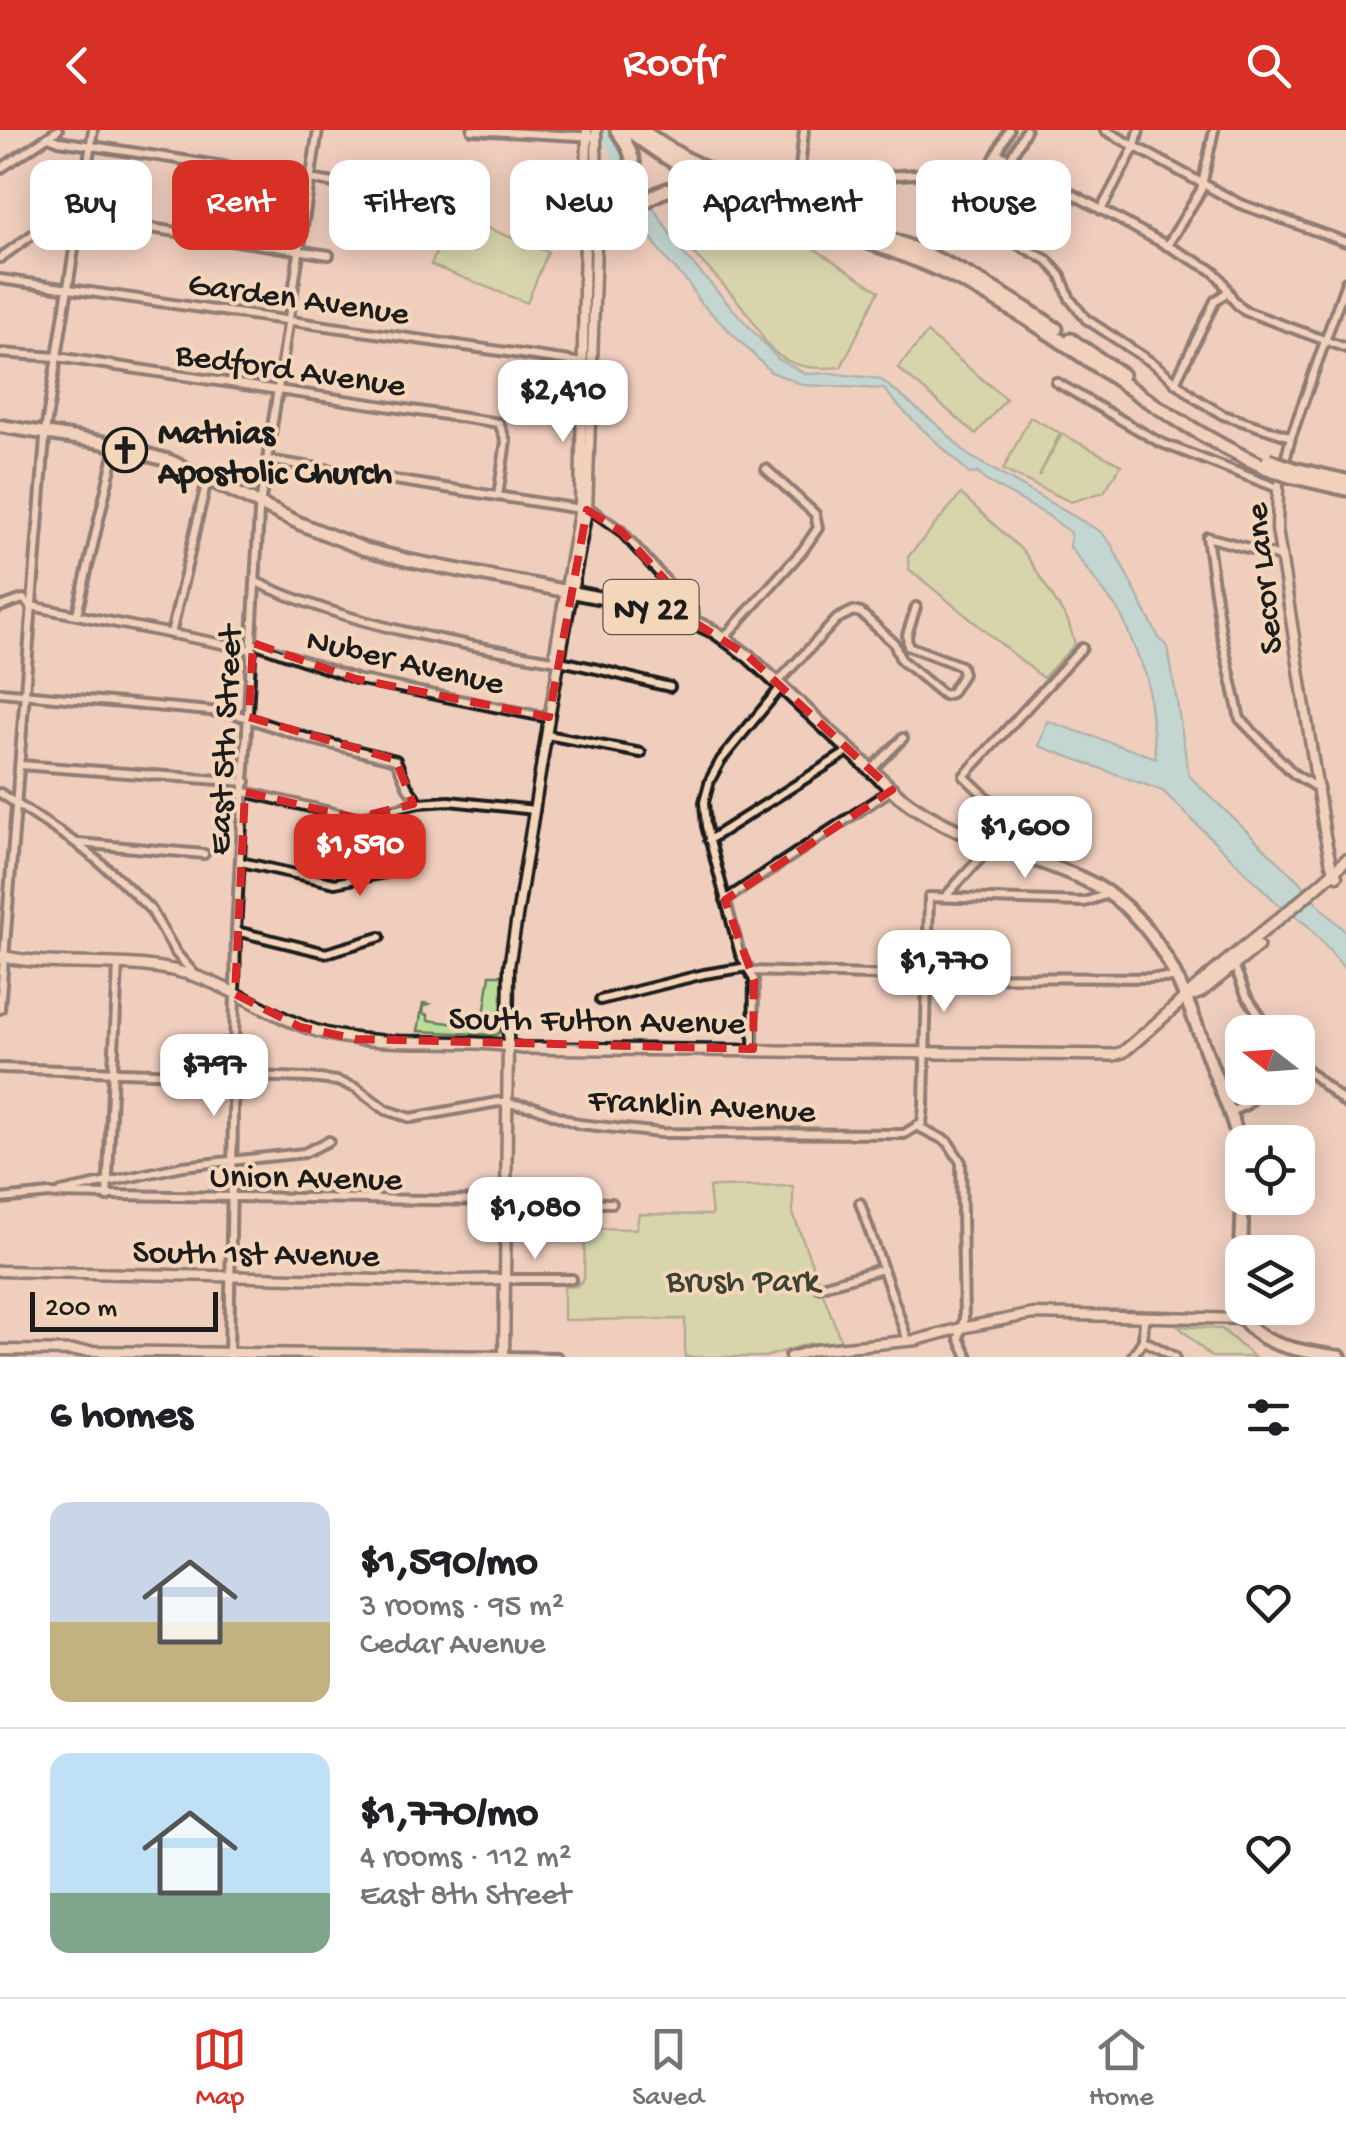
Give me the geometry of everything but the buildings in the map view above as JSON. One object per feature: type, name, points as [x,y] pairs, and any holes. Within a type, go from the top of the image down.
[{"type":"highway","points":[[617,130],[633,160]]},
{"type":"highway","points":[[628,130],[671,160]]},
{"type":"highway","points":[[640,130],[733,185],[896,242],[970,275],[1183,414],[1266,463]]},
{"type":"highway","points":[[893,250],[986,294],[1163,411],[1266,463],[1346,489]]},
{"type":"highway","points":[[1292,472],[1346,481]]},
{"type":"main road","name":"NY 22","points":[[0,426],[116,445],[170,461],[322,534],[364,549],[411,562],[653,608],[694,622],[724,638],[926,816],[1082,878],[1110,894],[1152,934],[1180,978],[1233,1125]]},
{"type":"main road","points":[[1335,874],[1346,860]]},
{"type":"main road","points":[[1335,874],[1346,868]]},
{"type":"main road","name":"South Fulton Avenue","points":[[2,956],[196,976],[287,1022],[330,1035],[373,1040],[510,1046],[1119,1054],[1335,874]]},
{"type":"main road","points":[[1250,1325],[1286,1347],[1340,1357]]},
{"type":"street","points":[[0,169],[58,130]]},
{"type":"street","points":[[88,160],[93,130]]},
{"type":"street","name":"East 5th Street","points":[[309,186],[318,130]]},
{"type":"street","points":[[472,130],[591,134],[592,160]]},
{"type":"street","points":[[804,130],[800,169],[804,174],[845,179],[916,174]]},
{"type":"street","points":[[993,160],[1009,130]]},
{"type":"street","points":[[997,153],[1010,160],[1026,130]]},
{"type":"street","points":[[1105,130],[1250,208],[1346,242]]},
{"type":"street","points":[[1101,210],[1139,130]]},
{"type":"street","points":[[1167,246],[1203,184],[1214,130]]},
{"type":"street","points":[[48,137],[329,182]]},
{"type":"street","points":[[1071,194],[1219,275],[1236,305],[1251,314],[1346,348]]},
{"type":"street","points":[[0,258],[30,236]]},
{"type":"street","points":[[0,1009],[46,432],[73,250]]},
{"type":"street","points":[[300,250],[329,255]]},
{"type":"street","name":"East 5th Street","points":[[229,1355],[236,931],[260,503],[300,250]]},
{"type":"street","points":[[504,1357],[509,968],[559,661],[555,652],[571,591],[584,508],[592,250]]},
{"type":"street","points":[[1028,250],[1047,260],[1061,276],[1076,308],[1175,383],[1223,415],[1291,436]]},
{"type":"street","name":"Garden Avenue","points":[[0,279],[587,364]]},
{"type":"street","name":"Secor Lane","points":[[1335,874],[1276,519],[1278,488],[1291,436],[1346,282]]},
{"type":"street","points":[[1175,383],[1215,301],[1226,292]]},
{"type":"street","name":"Bedford Avenue","points":[[0,354],[56,357],[499,424],[506,441],[498,496]]},
{"type":"street","points":[[1056,382],[1159,442],[1278,488]]},
{"type":"street","points":[[77,614],[116,445]]},
{"type":"street","points":[[267,460],[584,508],[621,531],[694,612],[694,622]]},
{"type":"street","points":[[724,638],[804,550],[818,528],[815,514],[766,469]]},
{"type":"street","points":[[172,634],[207,477]]},
{"type":"street","points":[[1281,557],[1207,537],[1240,720],[1294,774],[1319,790]]},
{"type":"street","points":[[256,582],[322,611],[380,627],[670,687]]},
{"type":"street","name":"Nuber Avenue","points":[[0,608],[22,599],[30,606],[253,646],[356,679],[549,718]]},
{"type":"street","points":[[753,1049],[750,969],[740,954],[704,811],[710,780],[779,685],[844,612],[861,613],[894,643],[901,660],[931,687],[944,695],[951,693],[963,674],[961,666],[908,646],[907,635],[916,607]]},
{"type":"street","points":[[1038,861],[1036,848],[964,776],[1082,648]]},
{"type":"street","points":[[0,692],[249,717],[310,739],[396,760],[419,803]]},
{"type":"street","points":[[547,735],[640,752]]},
{"type":"street","points":[[871,770],[904,738]]},
{"type":"street","points":[[709,840],[850,750]]},
{"type":"street","points":[[20,765],[246,782]]},
{"type":"street","points":[[725,900],[892,790]]},
{"type":"street","points":[[245,792],[356,818],[419,803],[449,801],[535,810]]},
{"type":"street","points":[[0,793],[76,843],[151,910],[176,953],[196,976]]},
{"type":"street","points":[[945,896],[999,846],[1018,842],[1018,828]]},
{"type":"street","points":[[76,843],[204,854]]},
{"type":"street","points":[[241,862],[328,882],[349,883],[391,872]]},
{"type":"street","points":[[968,1357],[958,1338],[961,1162],[948,1142],[919,1127],[924,1106],[929,897],[1084,902],[1110,894]]},
{"type":"street","points":[[236,931],[326,953],[380,938]]},
{"type":"street","points":[[1233,962],[1259,1015]]},
{"type":"street","points":[[106,1197],[118,965]]},
{"type":"street","points":[[600,1000],[750,969],[926,977],[1180,978]]},
{"type":"street","name":"Franklin Avenue","points":[[0,1068],[336,1082],[356,1088],[386,1110],[412,1118],[509,1103],[534,1107],[580,1124],[696,1135],[904,1134],[919,1127]]},
{"type":"street","points":[[1315,1077],[1346,1104]]},
{"type":"street","points":[[1230,1112],[1246,1105]]},
{"type":"street","points":[[50,1194],[183,1166],[304,1153],[329,1141]]},
{"type":"street","name":"Union Avenue","points":[[0,1199],[50,1194],[612,1203]]},
{"type":"street","points":[[860,1203],[908,1341]]},
{"type":"street","points":[[818,1287],[882,1269]]},
{"type":"street","name":"South 1st Avenue","points":[[0,1272],[420,1281],[572,1278]]},
{"type":"street","points":[[790,1357],[828,1348],[908,1341],[1033,1314],[1225,1319]]},
{"type":"street","points":[[1132,1357],[1143,1340],[1144,1318]]},
{"type":"street","points":[[1143,1340],[1175,1357]]},
{"type":"street","points":[[0,1350],[557,1357]]},
{"type":"highlighted area","points":[[587,510],[621,531],[694,612],[694,622],[748,656],[892,790],[725,900],[754,980],[753,1049],[356,1039],[300,1027],[235,994],[245,792],[356,818],[413,804],[396,760],[249,717],[253,643],[356,679],[549,717]]},
{"type":"green space","points":[[490,229],[510,237],[510,250],[548,252],[527,303],[431,265],[437,250],[490,250]]},
{"type":"green space","points":[[691,250],[816,250],[879,291],[841,367],[803,366],[775,353],[741,305]]},
{"type":"green space","points":[[927,333],[1006,399],[976,434],[898,368]]},
{"type":"green space","points":[[1030,417],[1060,433],[1039,476],[1062,434],[1121,465],[1104,492],[1071,502],[1003,470]]},
{"type":"green space","points":[[961,494],[1025,553],[1068,621],[1075,644],[1043,678],[909,569],[908,557]]},
{"type":"green space","points":[[490,975],[503,975],[500,1032],[496,1035],[418,1031],[423,1003],[429,1004],[424,1006],[423,1013],[428,1020],[477,1027],[478,1022],[483,1022]]},
{"type":"green space","name":"Brush Park","points":[[793,1186],[793,1214],[841,1341],[808,1344],[765,1357],[685,1357],[685,1319],[564,1320],[564,1287],[577,1286],[584,1279],[585,1228],[636,1229],[639,1214],[712,1215],[709,1187]]},
{"type":"green space","points":[[1178,1326],[1222,1329],[1254,1357],[1211,1357]]},
{"type":"water","points":[[653,207],[668,230],[668,250],[681,250],[778,359],[806,374],[880,379],[968,455],[1101,532],[1111,544],[1159,638],[1168,647],[1189,776],[1302,884],[1346,932],[1346,970],[1307,925],[1277,903],[1163,791],[1039,746],[1047,721],[1156,758],[1147,678],[1121,614],[1070,547],[1071,533],[978,473],[969,474],[884,389],[804,385],[771,372],[698,300],[659,250],[648,233],[648,211]]},
{"type":"waterway","points":[[605,130],[651,224]]},
{"type":"place","name":"Mathias Apostolic Church","points":[[125,450]]}]
